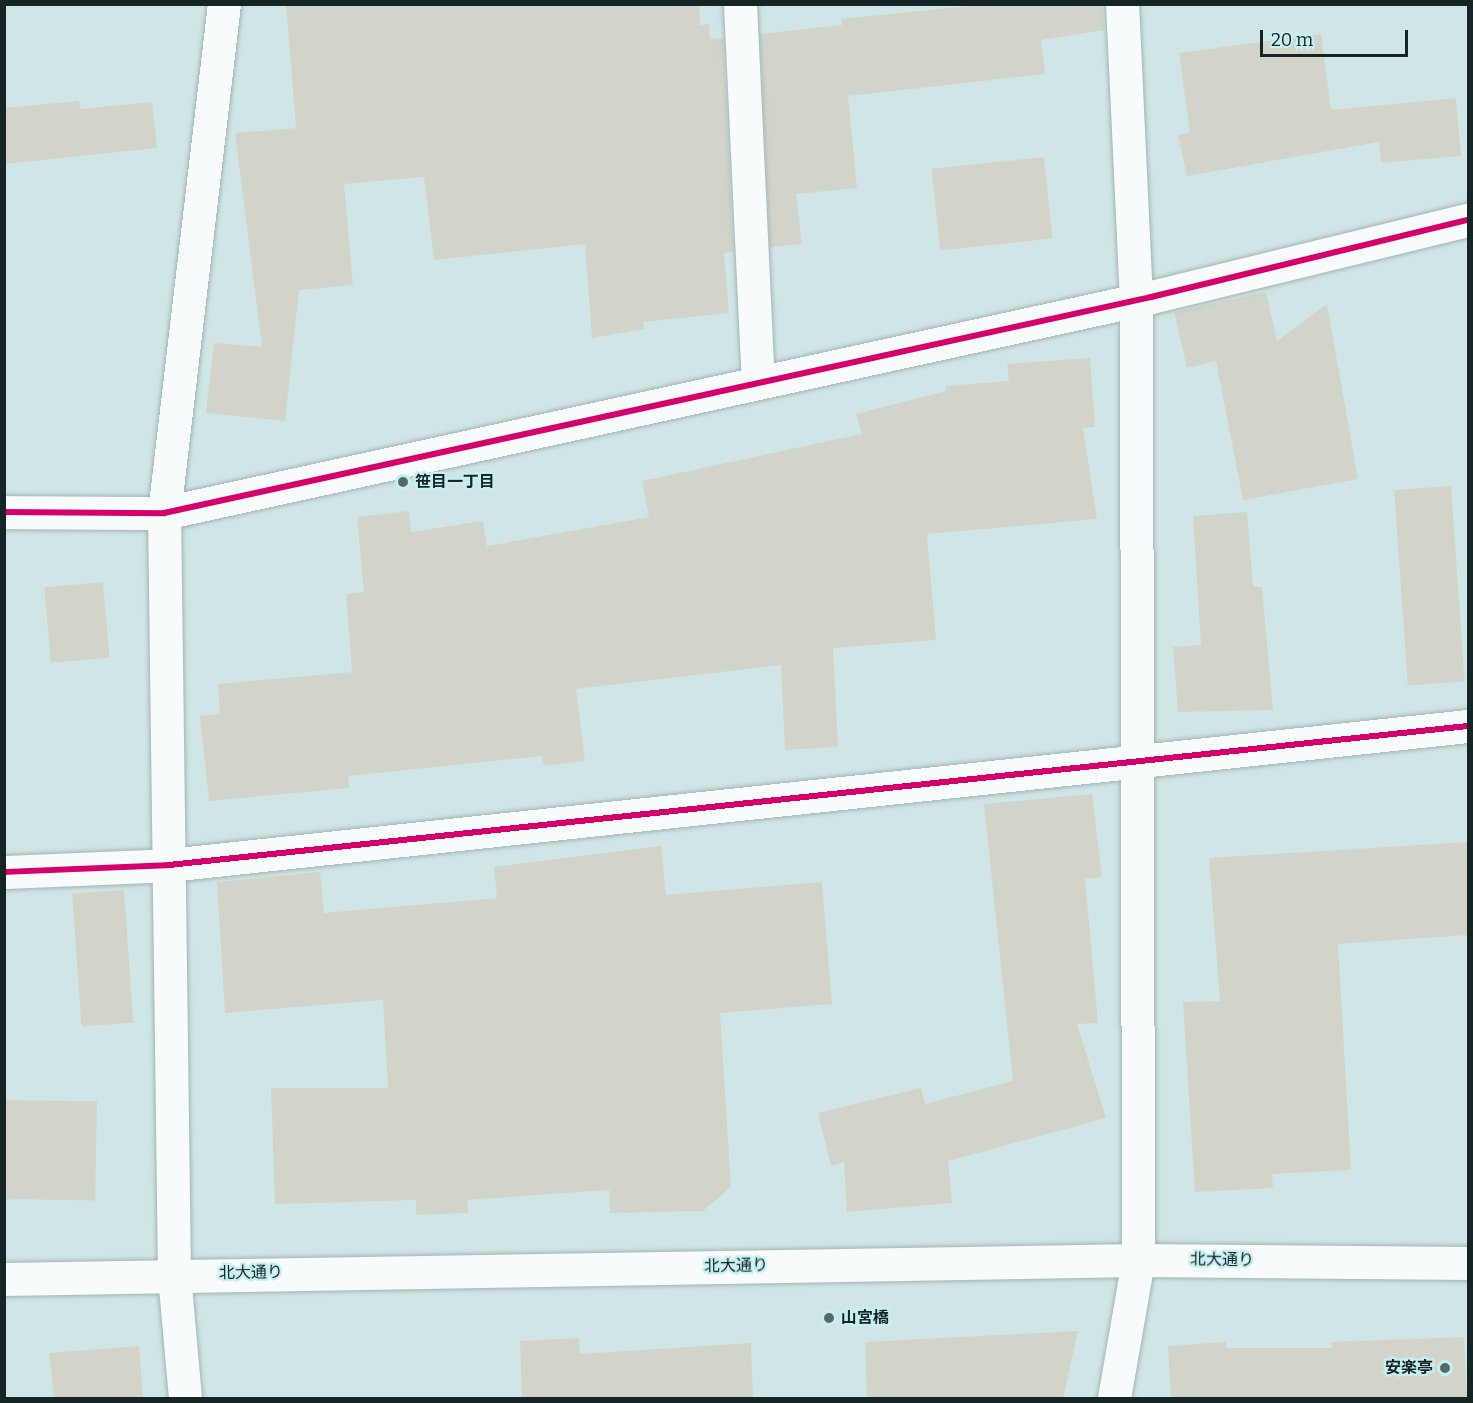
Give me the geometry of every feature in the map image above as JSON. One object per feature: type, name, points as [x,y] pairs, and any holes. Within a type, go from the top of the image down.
[{"type":"street","points":[[185,1398],[174,1274],[164,513],[224,4]]},
{"type":"street","points":[[740,4],[758,383]]},
{"type":"street","points":[[1114,1398],[1138,1260],[1136,300],[1122,4]]},
{"type":"street","points":[[4,512],[164,513],[1136,300],[1468,220]]},
{"type":"street","points":[[4,872],[169,865],[1468,726]]},
{"type":"street","name":"北大通り","points":[[4,1279],[174,1274],[1138,1260],[1468,1263]]},
{"type":"building","points":[[286,4],[699,4],[700,25],[709,24],[710,39],[723,38],[733,252],[724,253],[729,313],[643,322],[644,329],[592,338],[585,244],[434,260],[424,177],[344,184],[353,285],[299,290],[285,421],[206,413],[214,343],[262,347],[235,133],[296,128]]},
{"type":"building","points":[[989,4],[1103,4],[1104,30],[1041,40],[1045,74],[848,96],[857,188],[796,194],[802,244],[770,247],[760,34],[842,25],[841,19]]},
{"type":"building","points":[[1321,34],[1331,110],[1456,98],[1461,156],[1381,163],[1379,142],[1187,176],[1178,135],[1190,132],[1179,53]]},
{"type":"building","points":[[79,101],[80,109],[152,102],[157,148],[4,164],[4,108]]},
{"type":"building","points":[[1044,157],[1053,239],[940,250],[932,169]]},
{"type":"building","points":[[1266,292],[1277,341],[1327,304],[1358,479],[1243,500],[1216,361],[1187,368],[1174,312]]},
{"type":"building","points":[[1090,358],[1095,427],[1083,428],[1097,519],[927,534],[936,640],[833,648],[838,747],[785,750],[781,665],[576,689],[585,761],[544,766],[542,756],[348,776],[349,788],[209,801],[200,716],[220,714],[218,684],[352,672],[346,594],[364,592],[357,517],[409,511],[411,532],[483,521],[487,546],[649,517],[642,481],[862,434],[856,414],[946,391],[945,386],[1009,381],[1007,364]]},
{"type":"building","points":[[1451,486],[1465,682],[1408,685],[1394,490]]},
{"type":"building","points":[[1247,512],[1253,587],[1262,587],[1273,710],[1178,712],[1173,647],[1201,645],[1193,516]]},
{"type":"building","points":[[103,582],[110,658],[51,663],[44,587]]},
{"type":"building","points":[[1092,794],[1102,877],[1085,879],[1098,1023],[1077,1024],[1106,1118],[948,1161],[952,1203],[847,1212],[844,1162],[831,1166],[818,1113],[921,1088],[925,1104],[1013,1081],[984,804]]},
{"type":"building","points":[[1468,842],[1468,935],[1338,944],[1351,1170],[1272,1174],[1273,1188],[1195,1192],[1183,1002],[1220,1001],[1209,858]]},
{"type":"building","points":[[661,846],[666,895],[822,882],[832,1004],[720,1013],[731,1187],[703,1211],[610,1213],[609,1190],[467,1200],[468,1213],[416,1215],[416,1200],[275,1204],[271,1088],[388,1088],[383,1000],[225,1013],[217,882],[320,872],[324,913],[497,898],[494,867]]},
{"type":"building","points":[[124,890],[133,1023],[81,1026],[72,894]]},
{"type":"building","points":[[4,1100],[97,1102],[95,1201],[4,1199]]},
{"type":"building","points":[[1078,1331],[1063,1398],[867,1398],[865,1342]]},
{"type":"building","points":[[1464,1337],[1467,1398],[1171,1398],[1168,1346],[1226,1342],[1226,1348],[1332,1348],[1331,1342]]},
{"type":"building","points":[[579,1338],[580,1354],[751,1343],[753,1398],[522,1398],[520,1341]]},
{"type":"building","points":[[139,1346],[143,1398],[54,1398],[49,1353]]},
{"type":"cycle path","points":[[4,512],[164,513],[1151,297],[1468,220]]},
{"type":"cycle path","points":[[4,872],[169,865],[1468,726]]},
{"type":"place","name":"笹目一丁目","points":[[403,482]]},
{"type":"place","name":"山宮橋","points":[[829,1318]]},
{"type":"place","name":"安楽亭","points":[[1445,1368]]}]
